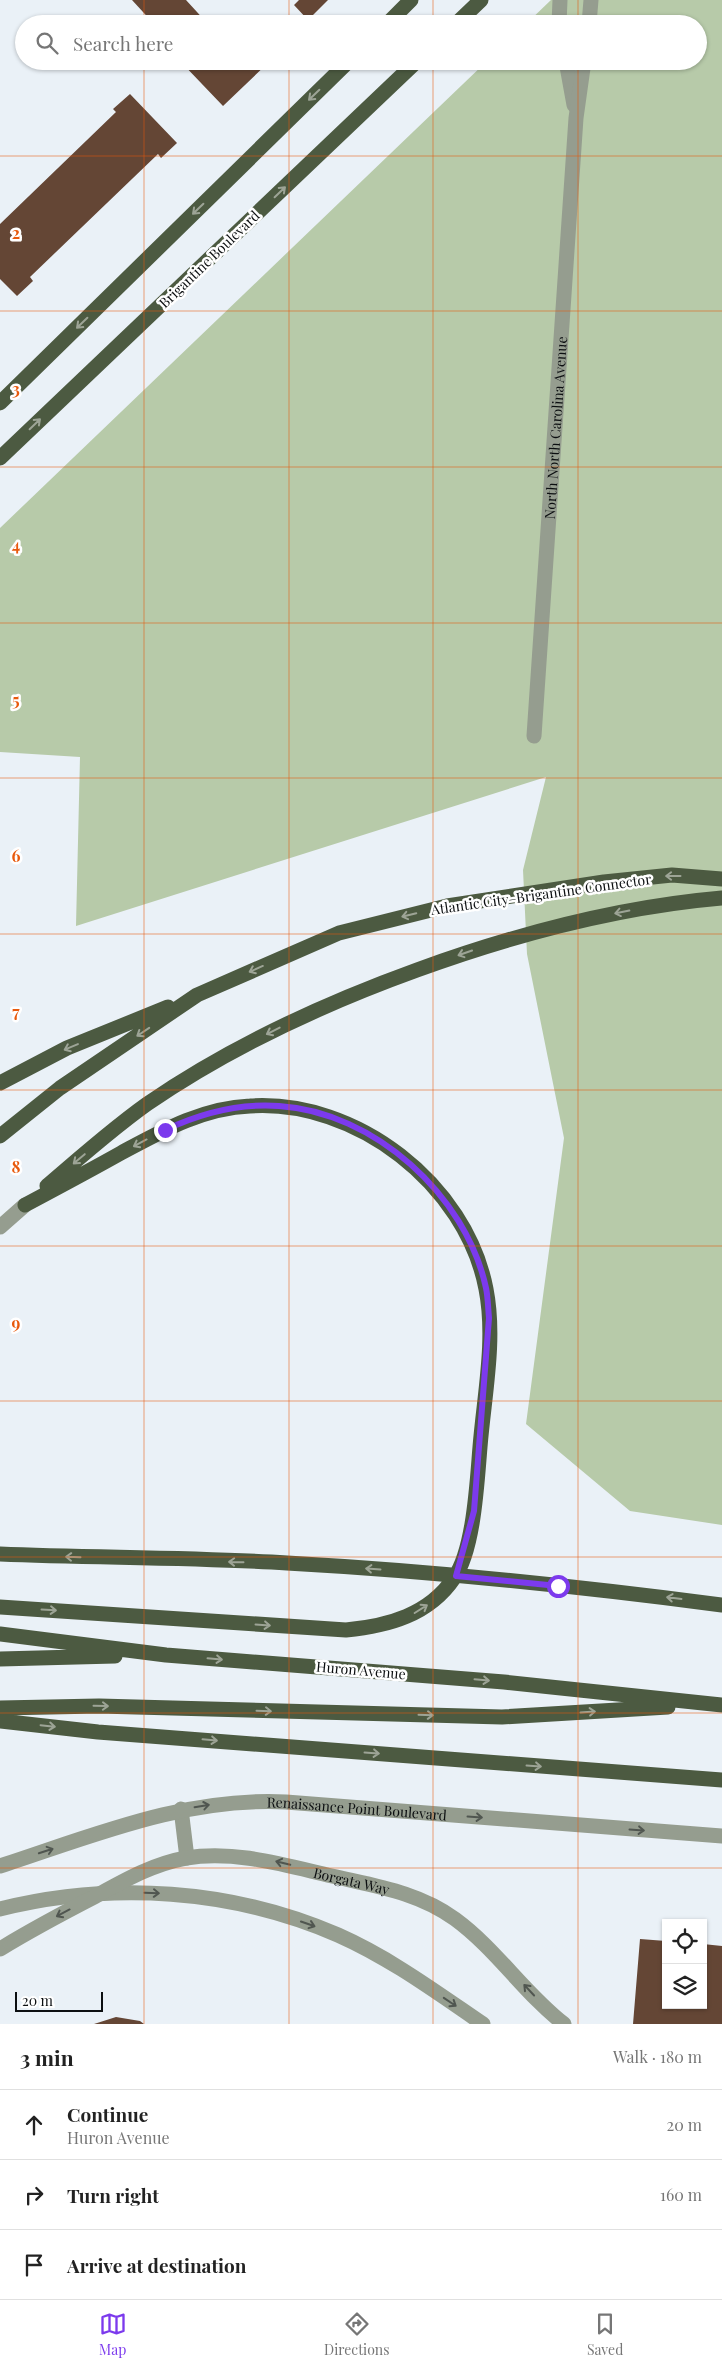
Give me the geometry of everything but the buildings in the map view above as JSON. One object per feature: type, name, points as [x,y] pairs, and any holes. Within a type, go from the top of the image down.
[{"type":"main road","points":[[396,15],[411,0]]},
{"type":"main road","points":[[465,15],[481,0]]},
{"type":"main road","points":[[0,403],[340,70]]},
{"type":"main road","name":"Brigantine Boulevard","points":[[0,458],[408,70]]},
{"type":"main road","name":"Atlantic City–Brigantine Connector","points":[[0,1136],[60,1088],[197,995],[339,933],[447,906],[672,875],[722,878]]},
{"type":"main road","points":[[25,1205],[146,1105],[218,1060],[316,1010],[467,952],[524,934],[584,919],[675,902],[722,898]]},
{"type":"main road","points":[[0,1083],[67,1048],[197,995]]},
{"type":"main road","points":[[0,1607],[346,1630],[393,1622],[413,1614],[430,1604],[456,1576],[474,1511],[489,1318],[486,1288],[467,1236],[432,1184],[412,1164],[389,1146],[364,1131],[338,1120],[310,1112],[280,1106],[249,1106],[191,1117],[25,1205]]},
{"type":"main road","points":[[0,1554],[285,1563],[456,1576],[722,1604]]},
{"type":"main road","name":"Huron Avenue","points":[[0,1634],[166,1655],[494,1681],[717,1704]]},
{"type":"main road","points":[[0,1659],[166,1655]]},
{"type":"main road","points":[[0,1708],[99,1706],[502,1717],[717,1704]]},
{"type":"main road","points":[[0,1721],[127,1734],[722,1780]]},
{"type":"street","points":[[559,15],[560,0]]},
{"type":"street","points":[[590,15],[591,0]]},
{"type":"street","name":"North North Carolina Avenue","points":[[568,70],[576,118]]},
{"type":"street","name":"North North Carolina Avenue","points":[[534,736],[576,118],[583,70]]},
{"type":"street","points":[[0,1227],[25,1205]]},
{"type":"street","name":"Renaissance Point Boulevard","points":[[0,1866],[154,1816],[181,1809],[238,1802],[279,1802],[722,1836]]},
{"type":"street","points":[[181,1809],[187,1858]]},
{"type":"street","name":"Borgata Way","points":[[0,1949],[41,1924],[140,1872],[187,1858],[271,1860],[406,1893],[455,1919],[485,1943],[549,2012],[564,2024]]},
{"type":"street","points":[[0,1909],[57,1898],[132,1892],[191,1896],[227,1901],[285,1916],[339,1936],[394,1965],[483,2024]]},
{"type":"green space","points":[[551,0],[722,0],[722,1525],[630,1511],[526,1424],[564,1138],[527,954],[523,870],[546,777],[76,926],[80,757],[0,752],[0,528],[478,70],[707,70],[707,15],[535,15]]},
{"type":"route","points":[[165,1130],[191,1117],[218,1110],[249,1106],[280,1106],[310,1112],[338,1120],[364,1131],[389,1146],[412,1164],[432,1184],[467,1236],[486,1288],[489,1318],[474,1511],[456,1576],[558,1586]]}]
